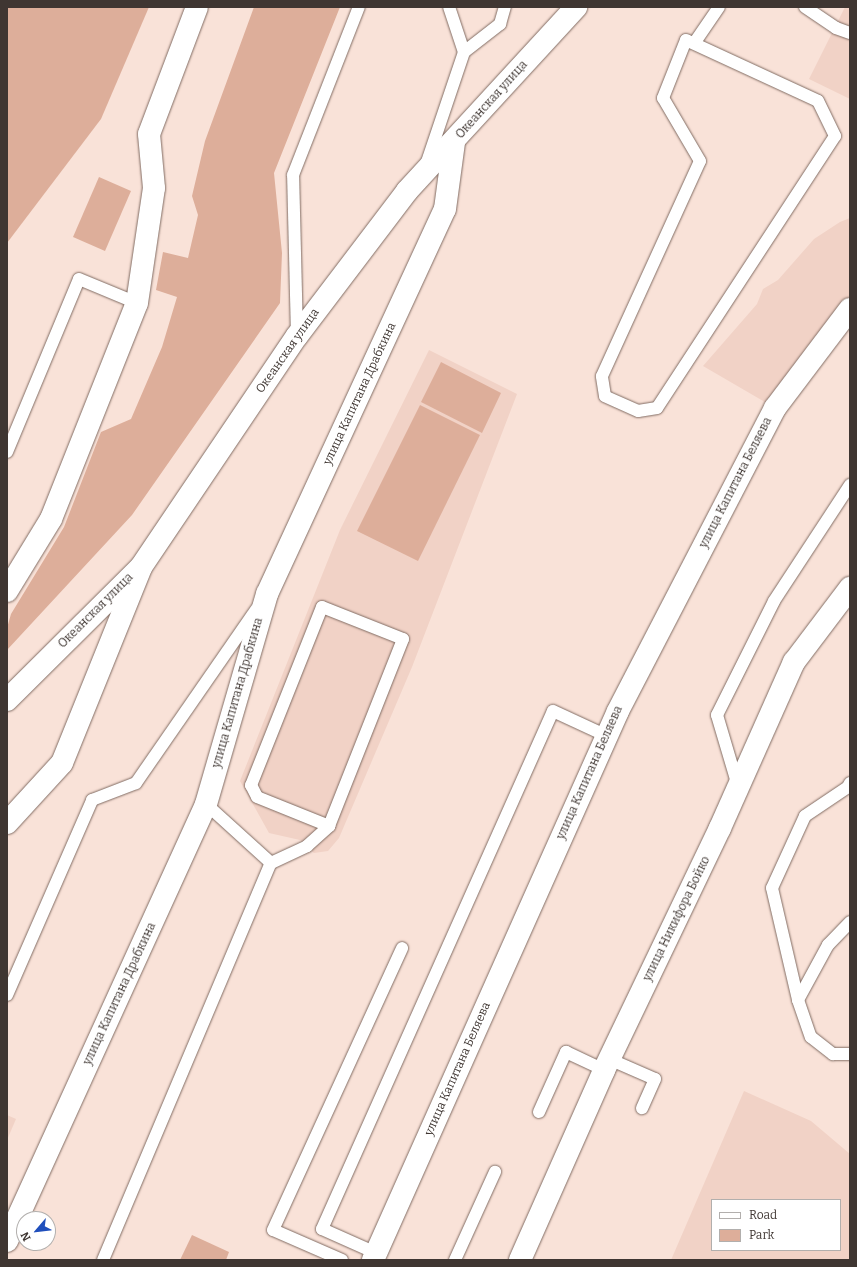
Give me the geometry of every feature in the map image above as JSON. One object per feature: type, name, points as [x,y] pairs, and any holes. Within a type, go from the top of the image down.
[{"type":"street","points":[[7,591],[51,519],[137,303],[154,188],[150,134],[197,7]]},
{"type":"street","name":"Океанская улица","points":[[7,700],[141,567],[297,336],[424,171],[454,142],[576,7]]},
{"type":"street","name":"улица Капитана Драбкина","points":[[7,1241],[206,804],[267,594],[445,209],[454,142]]},
{"type":"street","name":"улица Капитана Беляева","points":[[374,1257],[607,736],[775,408],[850,309]]},
{"type":"street","points":[[7,823],[62,763],[141,567]]},
{"type":"street","name":"улица Никифора Бойко","points":[[520,1260],[606,1064],[738,788],[794,662],[850,588]]},
{"type":"lane","points":[[297,336],[293,175],[359,7]]},
{"type":"lane","points":[[449,7],[464,52]]},
{"type":"lane","points":[[424,171],[464,52],[500,24],[505,7]]},
{"type":"lane","points":[[695,42],[719,7]]},
{"type":"lane","points":[[805,7],[836,28],[850,33]]},
{"type":"lane","points":[[686,40],[695,42],[818,101],[835,136],[657,408],[638,411],[605,396],[602,376],[700,161],[662,98],[686,40]]},
{"type":"lane","points":[[7,452],[78,279],[137,303]]},
{"type":"lane","points":[[738,788],[717,715],[774,601],[850,485]]},
{"type":"lane","points":[[7,995],[92,800],[136,783],[267,594]]},
{"type":"lane","points":[[104,1260],[271,863],[307,846],[329,826],[403,639],[322,607],[251,785],[257,797],[329,826]]},
{"type":"lane","points":[[374,1257],[322,1229],[553,711],[607,736]]},
{"type":"lane","points":[[850,783],[848,787],[805,816],[772,888],[798,1000],[811,1037],[832,1054],[850,1054]]},
{"type":"lane","points":[[206,804],[271,863]]},
{"type":"lane","points":[[798,1000],[828,944],[850,922]]},
{"type":"lane","points":[[342,1260],[273,1230],[402,948]]},
{"type":"lane","points":[[539,1112],[566,1052],[655,1080],[642,1108]]},
{"type":"lane","points":[[456,1260],[495,1172]]},
{"type":"shaded area","points":[[845,7],[850,7],[850,99],[809,79]]},
{"type":"shaded area","points":[[850,218],[850,309],[775,408],[703,366],[757,304],[763,289],[778,280],[814,239],[840,222]]},
{"type":"shaded area","points":[[429,350],[517,394],[412,667],[339,838],[328,851],[314,853],[300,840],[269,833],[240,781],[340,530]]},
{"type":"shaded area","points":[[744,1091],[811,1121],[850,1154],[850,1260],[671,1260]]},
{"type":"shaded area","points":[[7,1115],[16,1119],[7,1140]]},
{"type":"green space","points":[[7,7],[149,7],[101,119],[7,243]]},
{"type":"green space","points":[[254,7],[340,7],[274,173],[282,253],[280,303],[132,515],[7,650],[7,628],[11,614],[64,527],[101,432],[131,419],[162,347],[177,297],[156,290],[163,252],[188,258],[198,215],[192,196],[205,141]]},
{"type":"green space","points":[[99,177],[131,191],[105,251],[73,237]]},
{"type":"green space","points":[[441,362],[501,393],[482,433],[421,402]]},
{"type":"green space","points":[[420,405],[480,435],[418,561],[357,531]]},
{"type":"green space","points":[[192,1235],[229,1252],[226,1260],[180,1260]]}]
